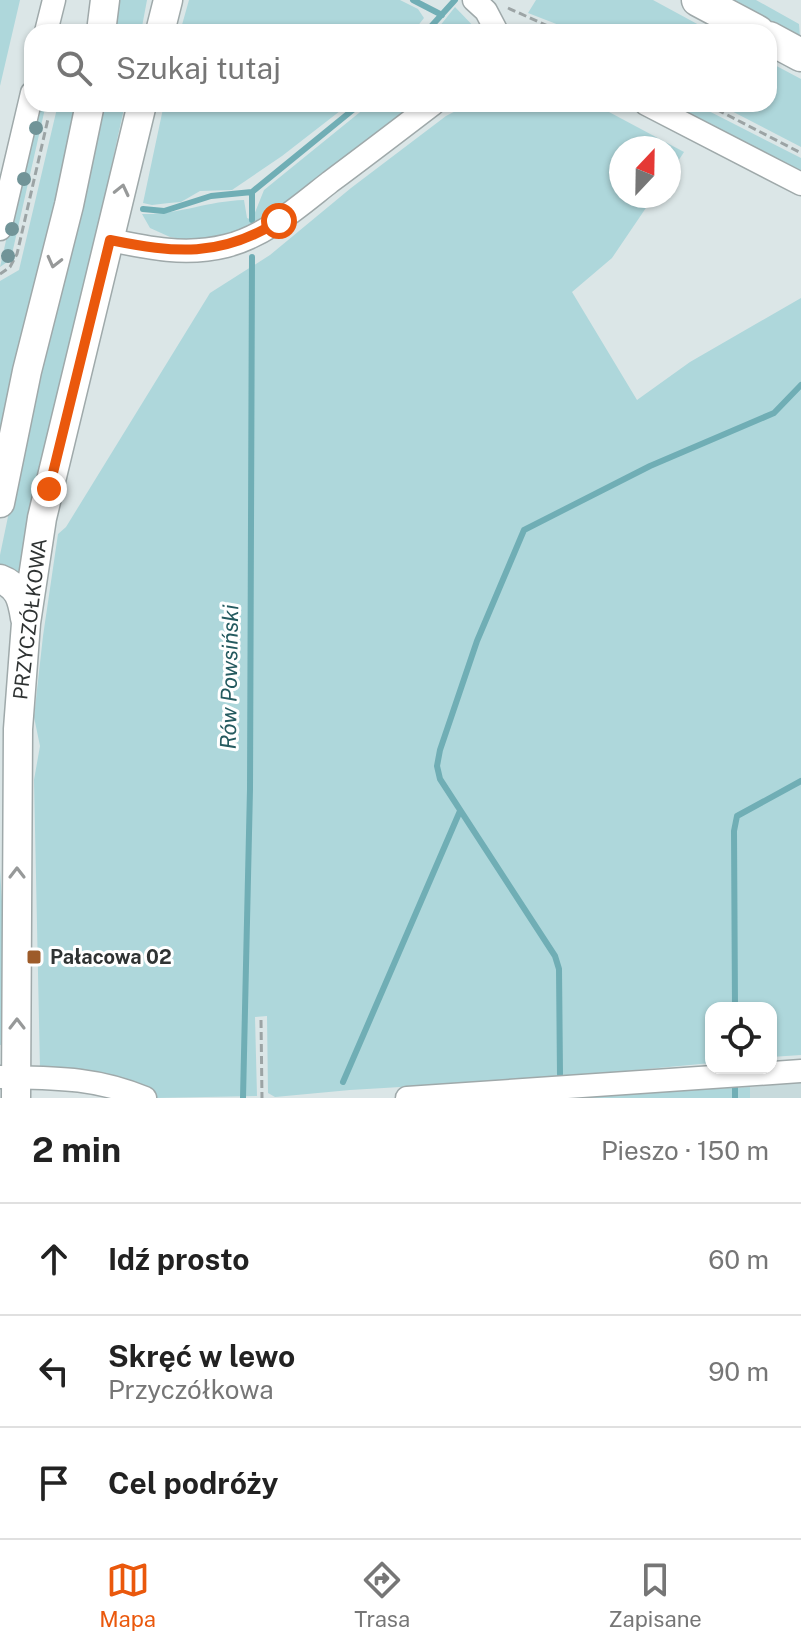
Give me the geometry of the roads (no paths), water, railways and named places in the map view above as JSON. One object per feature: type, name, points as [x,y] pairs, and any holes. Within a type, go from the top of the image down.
[{"type":"highway","points":[[698,0],[743,24]]},
{"type":"highway","points":[[777,42],[801,55]]},
{"type":"main road","points":[[102,24],[105,0]]},
{"type":"main road","points":[[162,24],[168,0]]},
{"type":"main road","points":[[0,503],[27,371],[72,192],[88,112]]},
{"type":"main road","name":"PRZYCZÓŁKOWA","points":[[11,1084],[18,729],[26,623],[42,518],[140,112]]},
{"type":"main road","points":[[0,579],[19,593],[26,623]]},
{"type":"street","points":[[48,24],[54,0]]},
{"type":"street","points":[[487,3],[494,24]]},
{"type":"street","points":[[0,229],[8,163],[25,112]]},
{"type":"street","points":[[110,240],[155,250],[181,251],[209,249],[246,239],[279,221],[422,112]]},
{"type":"street","points":[[662,112],[801,184]]},
{"type":"street","points":[[407,1098],[801,1071]]},
{"type":"street","points":[[11,1084],[86,1080],[105,1083],[145,1098]]},
{"type":"waterway","points":[[413,0],[442,15]]},
{"type":"waterway","points":[[433,24],[455,0]]},
{"type":"waterway","points":[[143,209],[164,211],[211,196],[252,192],[350,112]]},
{"type":"waterway","points":[[252,192],[252,220]]},
{"type":"waterway","name":"Rów Powsiński","points":[[243,1098],[250,789],[252,257]]},
{"type":"waterway","points":[[560,1074],[559,969],[555,956],[440,779],[437,766],[477,641],[524,530],[650,466],[774,413],[801,385]]},
{"type":"waterway","points":[[735,1002],[734,831],[737,816],[801,781]]},
{"type":"waterway","points":[[343,1082],[460,811]]},
{"type":"waterway","points":[[735,1086],[735,1098]]},
{"type":"place","name":"Pałacowa 02","points":[[34,957]]}]
